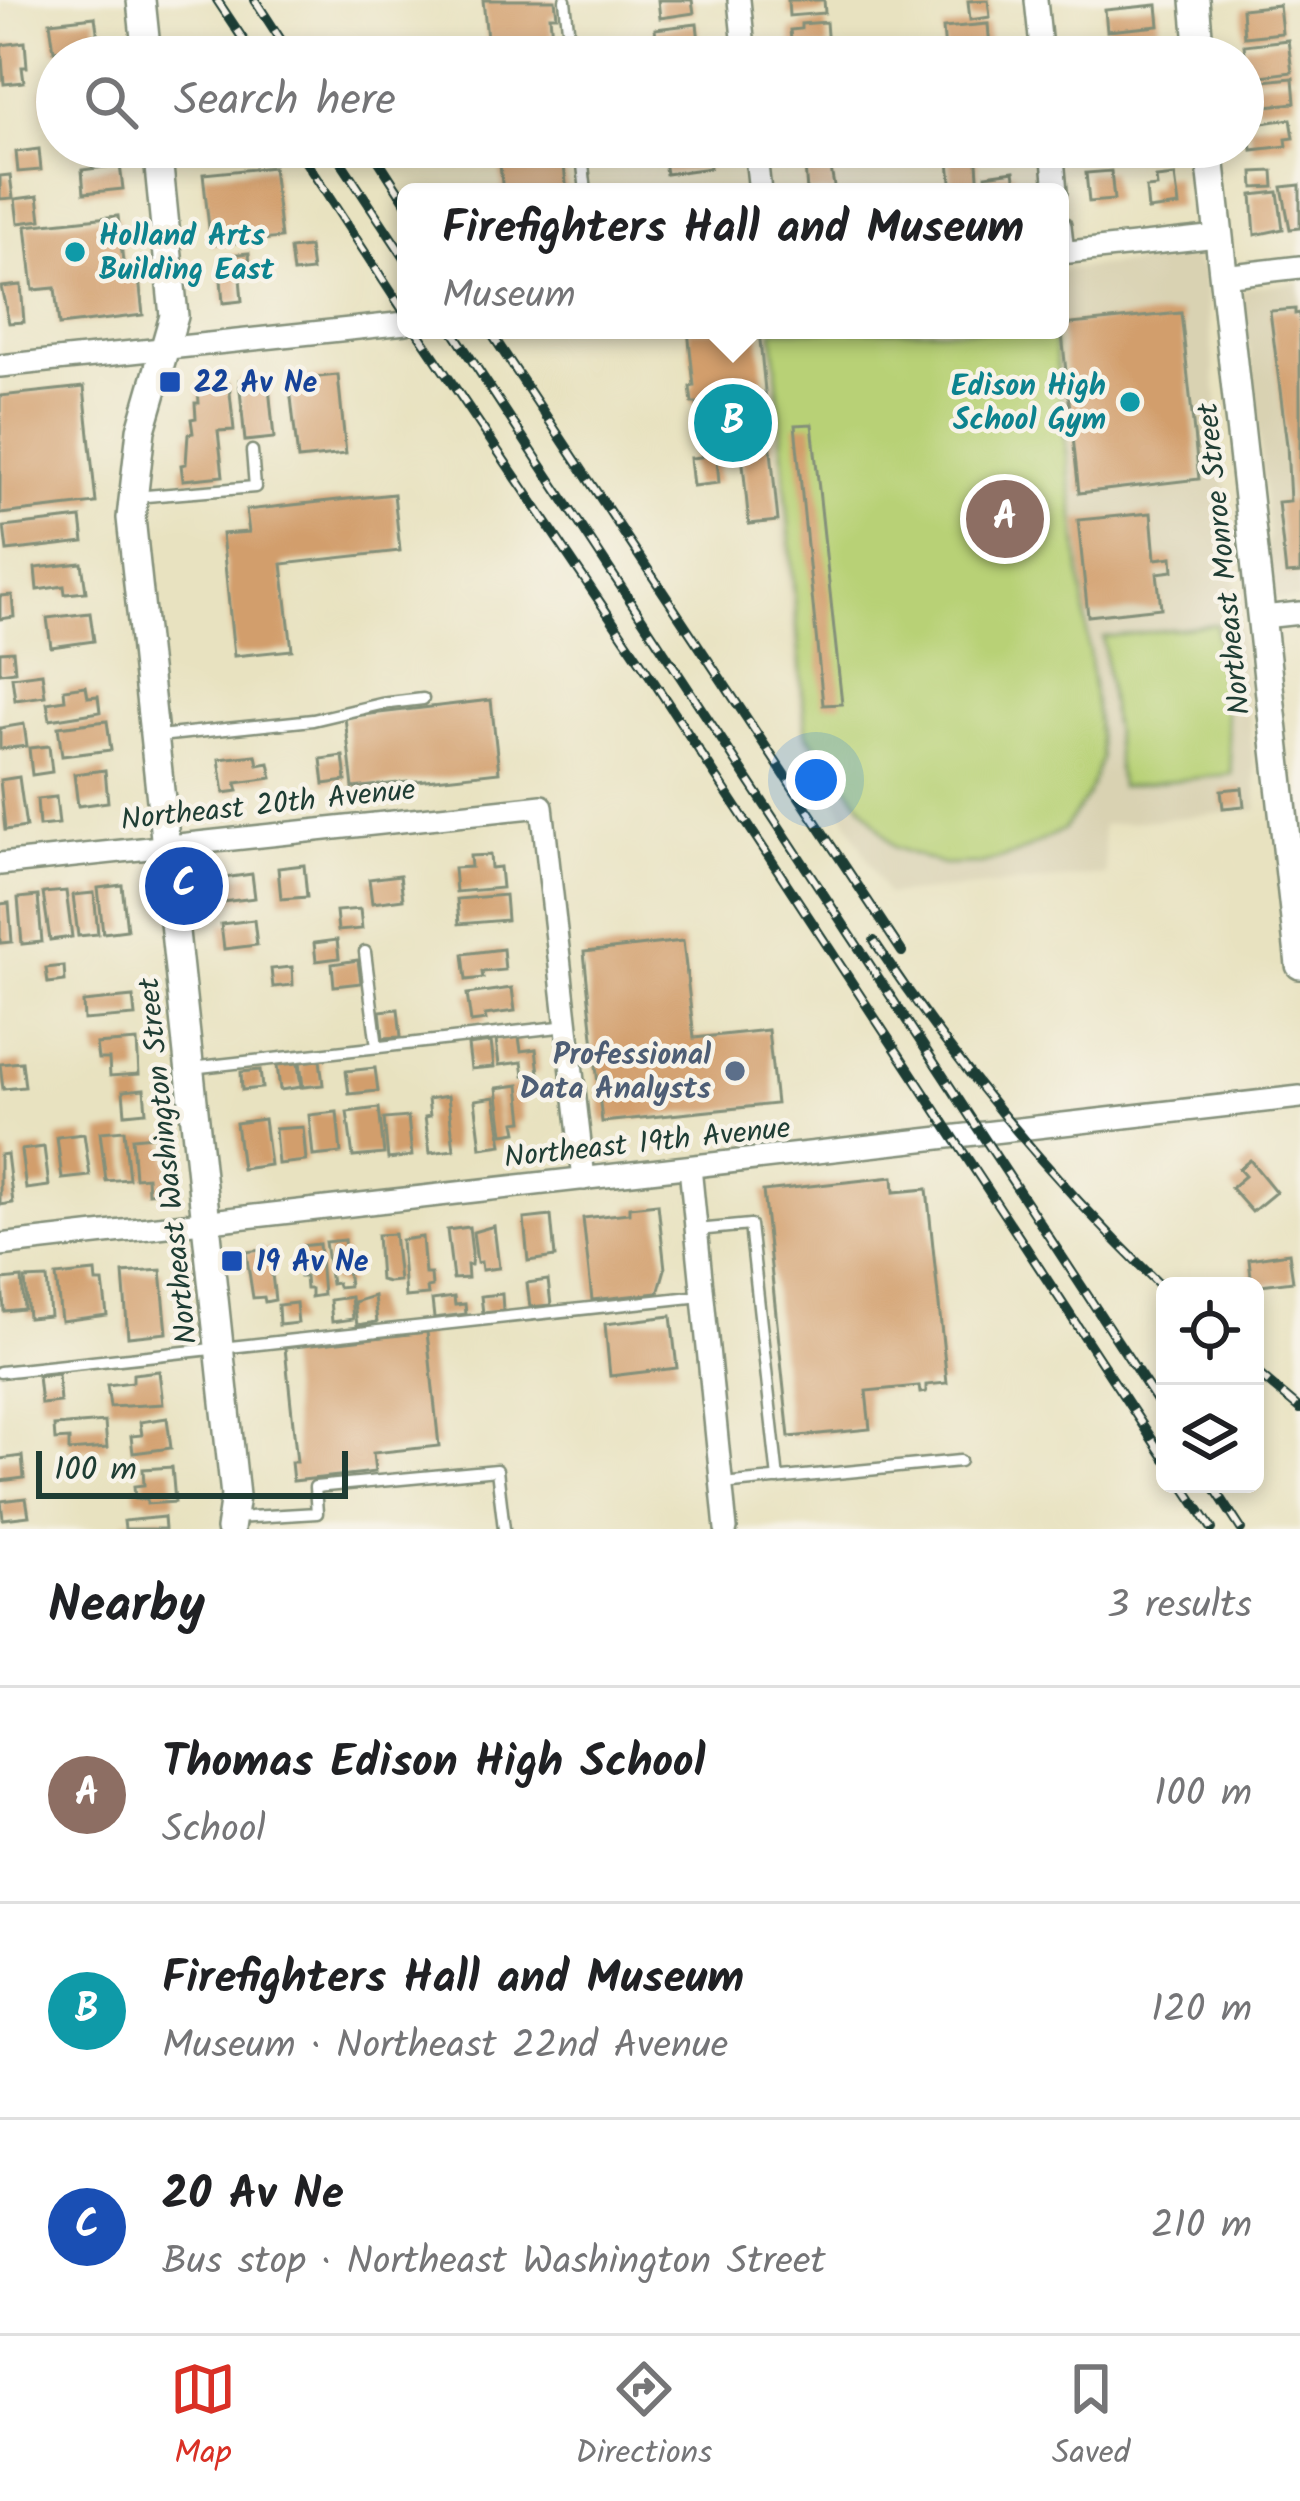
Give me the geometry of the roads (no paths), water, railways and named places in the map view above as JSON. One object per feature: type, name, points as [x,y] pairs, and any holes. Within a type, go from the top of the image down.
[{"type":"street","points":[[141,0],[145,36]]},
{"type":"street","points":[[739,0],[743,36]]},
{"type":"street","points":[[1036,0],[1040,36]]},
{"type":"street","points":[[1195,0],[1198,36]]},
{"type":"street","name":"Northeast Washington Street","points":[[160,168],[174,316],[141,430],[131,497],[235,1496],[231,1524]]},
{"type":"street","name":"Northeast Monroe Street","points":[[1211,168],[1300,965]]},
{"type":"street","points":[[1069,252],[1219,236]]},
{"type":"street","points":[[1223,276],[1300,267]]},
{"type":"street","points":[[0,366],[397,324]]},
{"type":"street","points":[[1264,617],[1300,614]]},
{"type":"street","name":"Northeast 20th Avenue","points":[[0,864],[542,806],[568,1026]]},
{"type":"street","points":[[568,1026],[584,1179]]},
{"type":"street","name":"Northeast 19th Avenue","points":[[0,1245],[1300,1097]]},
{"type":"street","points":[[689,1167],[726,1529]]},
{"type":"lane","points":[[565,0],[569,36]]},
{"type":"lane","points":[[131,497],[255,487],[252,451]]},
{"type":"lane","points":[[155,736],[313,720],[423,699]]},
{"type":"lane","points":[[365,952],[377,1047]]},
{"type":"lane","points":[[191,1068],[568,1026]]},
{"type":"lane","points":[[697,1230],[750,1225],[778,1479]]},
{"type":"lane","points":[[0,1372],[705,1296]]},
{"type":"lane","points":[[722,1484],[960,1461]]},
{"type":"lane","points":[[231,1524],[317,1513],[316,1487],[497,1470],[504,1529]]},
{"type":"railway","points":[[217,0],[241,36]]},
{"type":"railway","points":[[255,0],[278,36]]},
{"type":"railway","points":[[310,168],[397,301]]},
{"type":"railway","points":[[345,168],[397,246]]},
{"type":"railway","points":[[384,168],[397,189]]},
{"type":"railway","points":[[422,339],[654,682],[1156,1445]]},
{"type":"railway","points":[[458,339],[1156,1399]]},
{"type":"railway","points":[[495,339],[902,952]]},
{"type":"railway","points":[[874,941],[1010,1123],[1156,1281]]},
{"type":"railway","points":[[1264,1379],[1300,1409]]},
{"type":"railway","points":[[1188,1493],[1212,1529]]},
{"type":"railway","points":[[1218,1493],[1241,1529]]},
{"type":"place","name":"Holland Arts Building East","points":[[75,252]]},
{"type":"place","name":"22 Av Ne","points":[[170,382]]},
{"type":"place","name":"Edison High School Gym","points":[[1130,402]]},
{"type":"place","name":"Firefighters Hall and Museum","points":[[733,423]]},
{"type":"place","name":"Thomas Edison High School","points":[[1005,519]]},
{"type":"place","name":"20 Av Ne","points":[[184,886]]},
{"type":"place","name":"Professional Data Analysts","points":[[735,1071]]},
{"type":"place","name":"19 Av Ne","points":[[232,1261]]}]
